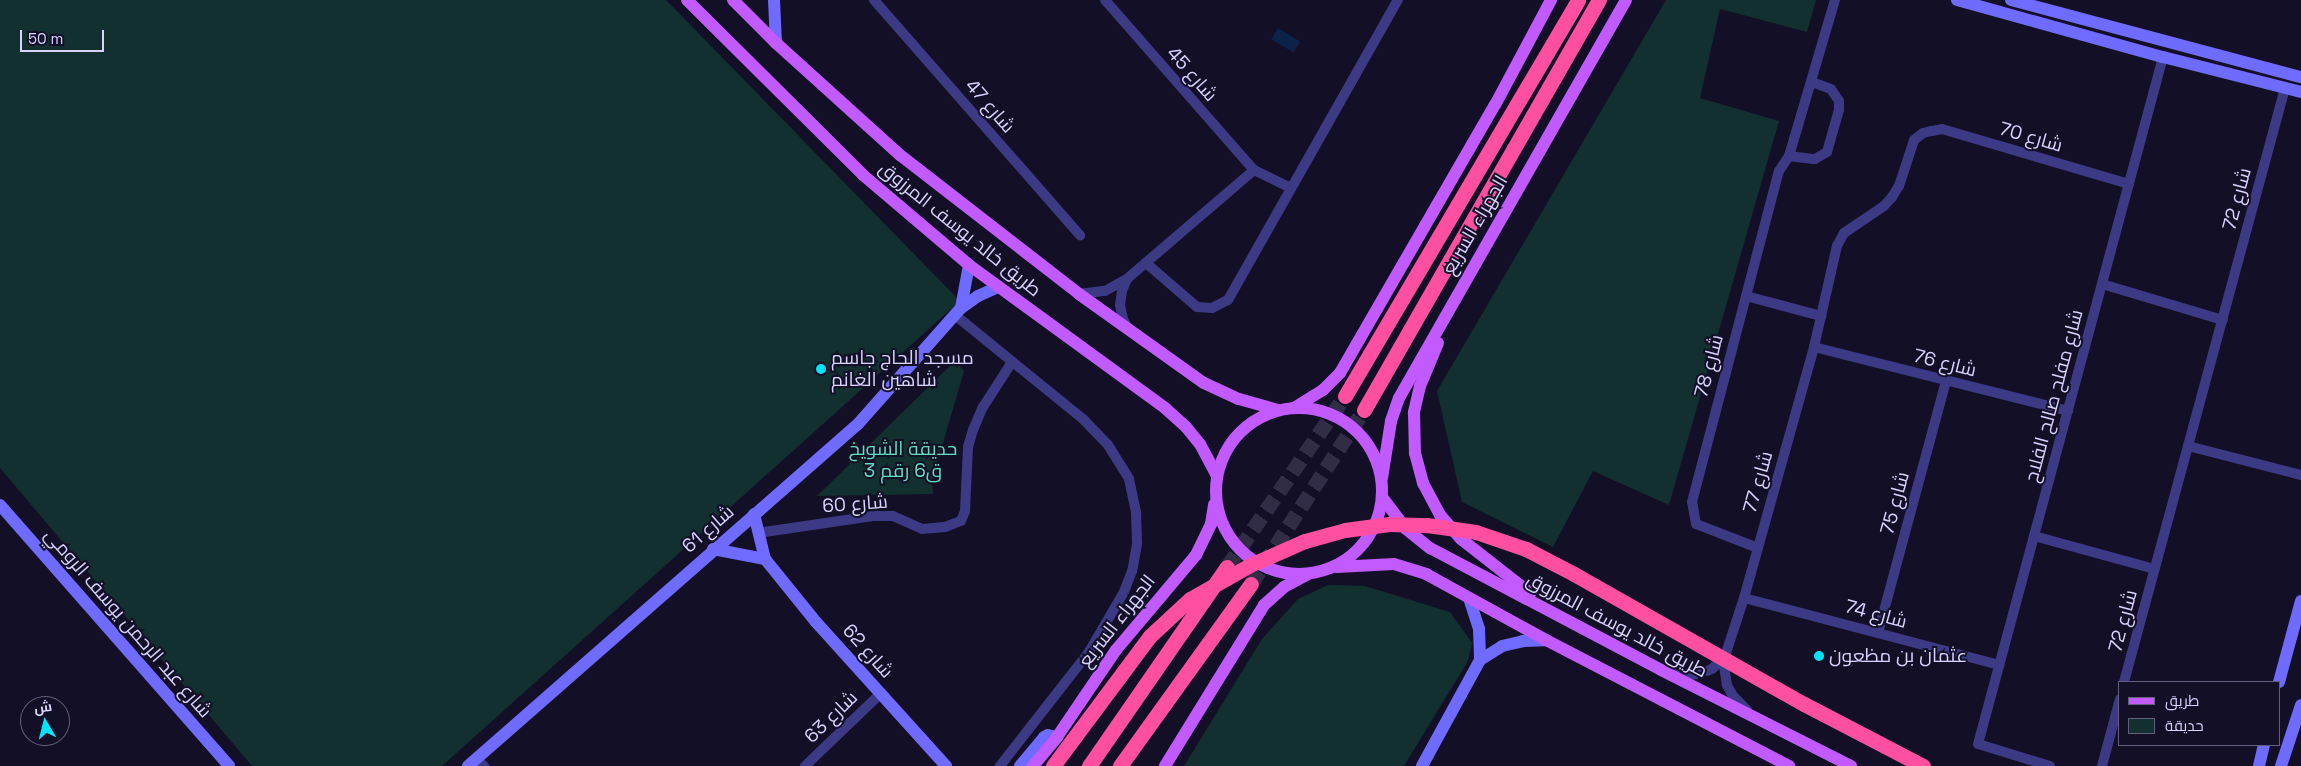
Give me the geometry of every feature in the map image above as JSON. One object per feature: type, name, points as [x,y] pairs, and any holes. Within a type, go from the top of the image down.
[{"type":"highway","name":"الجهراء السريع","points":[[1345,396],[1578,0]]},
{"type":"highway","name":"الجهراء السريع","points":[[1364,410],[1599,0]]},
{"type":"highway","points":[[1053,766],[1150,636],[1190,599],[1250,565],[1305,541],[1345,530],[1390,524],[1427,525],[1476,532],[1526,549],[1574,574],[1804,704],[1923,766]]},
{"type":"highway","points":[[1089,766],[1227,567]]},
{"type":"highway","points":[[1120,766],[1251,584]]},
{"type":"main road","name":"طريق خالد يوسف المرزوق","points":[[687,0],[863,175],[969,265],[1165,408],[1191,432],[1217,476]]},
{"type":"main road","name":"طريق خالد يوسف المرزوق","points":[[733,0],[776,42],[900,154],[1129,332],[1204,382],[1239,399],[1278,410]]},
{"type":"main road","points":[[1294,408],[1323,390],[1340,373],[1495,105],[1551,0]]},
{"type":"main road","name":"الجهراء السريع","points":[[1382,478],[1391,421],[1399,398],[1626,1]]},
{"type":"main road","points":[[1460,292],[1418,395],[1413,432],[1420,472],[1436,508],[1461,539],[1562,617]]},
{"type":"main road","points":[[1311,573],[1288,573],[1273,569],[1246,555],[1230,538],[1223,524],[1215,494],[1222,458],[1238,434],[1260,417],[1278,410],[1311,408],[1328,413],[1344,421],[1358,432],[1369,445],[1377,461],[1382,478],[1382,497],[1379,515],[1372,532],[1360,547],[1346,559],[1330,568]]},
{"type":"main road","name":"الجهراء السريع","points":[[1033,766],[1057,737],[1116,650],[1196,555],[1211,524],[1215,494]]},
{"type":"main road","name":"طريق خالد يوسف المرزوق","points":[[1382,497],[1399,522],[1424,544],[1662,670],[1851,766]]},
{"type":"main road","points":[[1165,766],[1264,605],[1284,587],[1311,573],[1330,568],[1377,564],[1403,566],[1426,574],[1546,640],[1789,766]]},
{"type":"street","points":[[774,0],[776,42]]},
{"type":"street","name":"شارع 45","points":[[1105,0],[1254,170]]},
{"type":"street","points":[[1146,263],[1197,307],[1204,309],[1219,306],[1234,291],[1398,0]]},
{"type":"street","name":"شارع 78","points":[[1758,548],[1702,528],[1696,524],[1692,511],[1692,502],[1779,171],[1789,156],[1835,0]]},
{"type":"street","points":[[1957,0],[2163,57],[2301,92]]},
{"type":"street","points":[[2011,0],[2301,77]]},
{"type":"street","name":"شارع 47","points":[[877,1],[1080,235]]},
{"type":"street","name":"شارع مفلح صالح الفلاح","points":[[2050,766],[1978,744],[2163,57]]},
{"type":"street","points":[[1789,156],[1815,159],[1827,152],[1840,110],[1839,101],[1831,89],[1812,82]]},
{"type":"street","name":"شارع 72","points":[[2124,681],[2285,88]]},
{"type":"street","name":"شارع 70","points":[[1923,133],[1942,129],[2129,184]]},
{"type":"street","name":"شارع 77","points":[[1756,718],[1730,691],[1724,673],[1725,656],[1744,598],[1814,347],[1837,246],[1851,227],[1884,206],[1892,197],[1899,186],[1914,140],[1923,133]]},
{"type":"street","points":[[1079,294],[1105,291],[1128,278],[1254,170],[1291,188]]},
{"type":"street","points":[[969,265],[958,312],[1012,362]]},
{"type":"street","points":[[1128,278],[1122,291],[1120,305],[1122,319],[1129,332]]},
{"type":"street","points":[[2102,284],[2222,320]]},
{"type":"street","name":"شارع 61","points":[[476,764],[713,549],[872,411],[958,312],[978,296],[998,287]]},
{"type":"street","points":[[1746,296],[1821,316]]},
{"type":"street","name":"شارع 76","points":[[1814,347],[2068,411]]},
{"type":"street","name":"الجهراء السريع","points":[[1000,766],[1089,652],[1124,592],[1132,571],[1138,544],[1136,513],[1129,479],[1108,445],[1084,420],[1012,362]]},
{"type":"street","name":"شارع 60","points":[[758,533],[873,516],[893,516],[922,529],[944,527],[961,521],[965,512],[968,448],[973,430],[983,407],[1012,362]]},
{"type":"street","name":"شارع 75","points":[[1878,633],[1946,381]]},
{"type":"street","points":[[2188,446],[2301,475]]},
{"type":"street","name":"شارع عبد الرحمن يوسف الرومي","points":[[0,505],[229,766]]},
{"type":"street","name":"شارع 62","points":[[754,514],[765,559],[816,622],[946,766]]},
{"type":"street","name":"شارع 72","points":[[2034,536],[2155,569]]},
{"type":"street","points":[[713,549],[765,559]]},
{"type":"street","points":[[1469,598],[1478,629],[1480,660]]},
{"type":"street","name":"شارع 74","points":[[1744,598],[1999,664]]},
{"type":"street","points":[[2279,681],[2301,601]]},
{"type":"street","points":[[1422,766],[1480,660],[1502,646],[1523,641],[1546,640]]},
{"type":"street","points":[[1662,670],[1686,675],[1700,674],[1712,668],[1725,656]]},
{"type":"street","name":"شارع 63","points":[[805,766],[881,693]]},
{"type":"street","points":[[2281,766],[2301,705]]},
{"type":"street","points":[[2102,766],[2118,706]]},
{"type":"street","points":[[2281,741],[2287,738],[2294,730]]},
{"type":"street","points":[[1020,766],[1044,737],[1048,735],[1057,737]]},
{"type":"street","points":[[2259,766],[2264,746]]},
{"type":"green space","points":[[0,0],[666,0],[960,301],[442,766],[252,766],[0,468]]},
{"type":"green space","points":[[1666,0],[1816,0],[1807,32],[1720,9],[1700,98],[1779,121],[1669,505],[1593,471],[1553,547],[1462,502],[1437,391]]},
{"type":"green space","name":"حديقة الشويخ ق6 رقم 3","points":[[955,361],[964,371],[932,481],[933,494],[817,496]]},
{"type":"green space","points":[[1328,585],[1365,586],[1450,612],[1472,643],[1468,661],[1404,766],[1184,766],[1262,639],[1298,599]]},
{"type":"water","points":[[1278,28],[1300,41],[1294,53],[1271,39]]},
{"type":"tunnel","points":[[1227,567],[1345,396]]},
{"type":"tunnel","points":[[1251,584],[1364,410]]},
{"type":"place","name":"مسجد الحاج جاسم شاهين الغانم","points":[[821,369]]},
{"type":"place","name":"عثمان بن مظعون","points":[[1819,656]]}]
